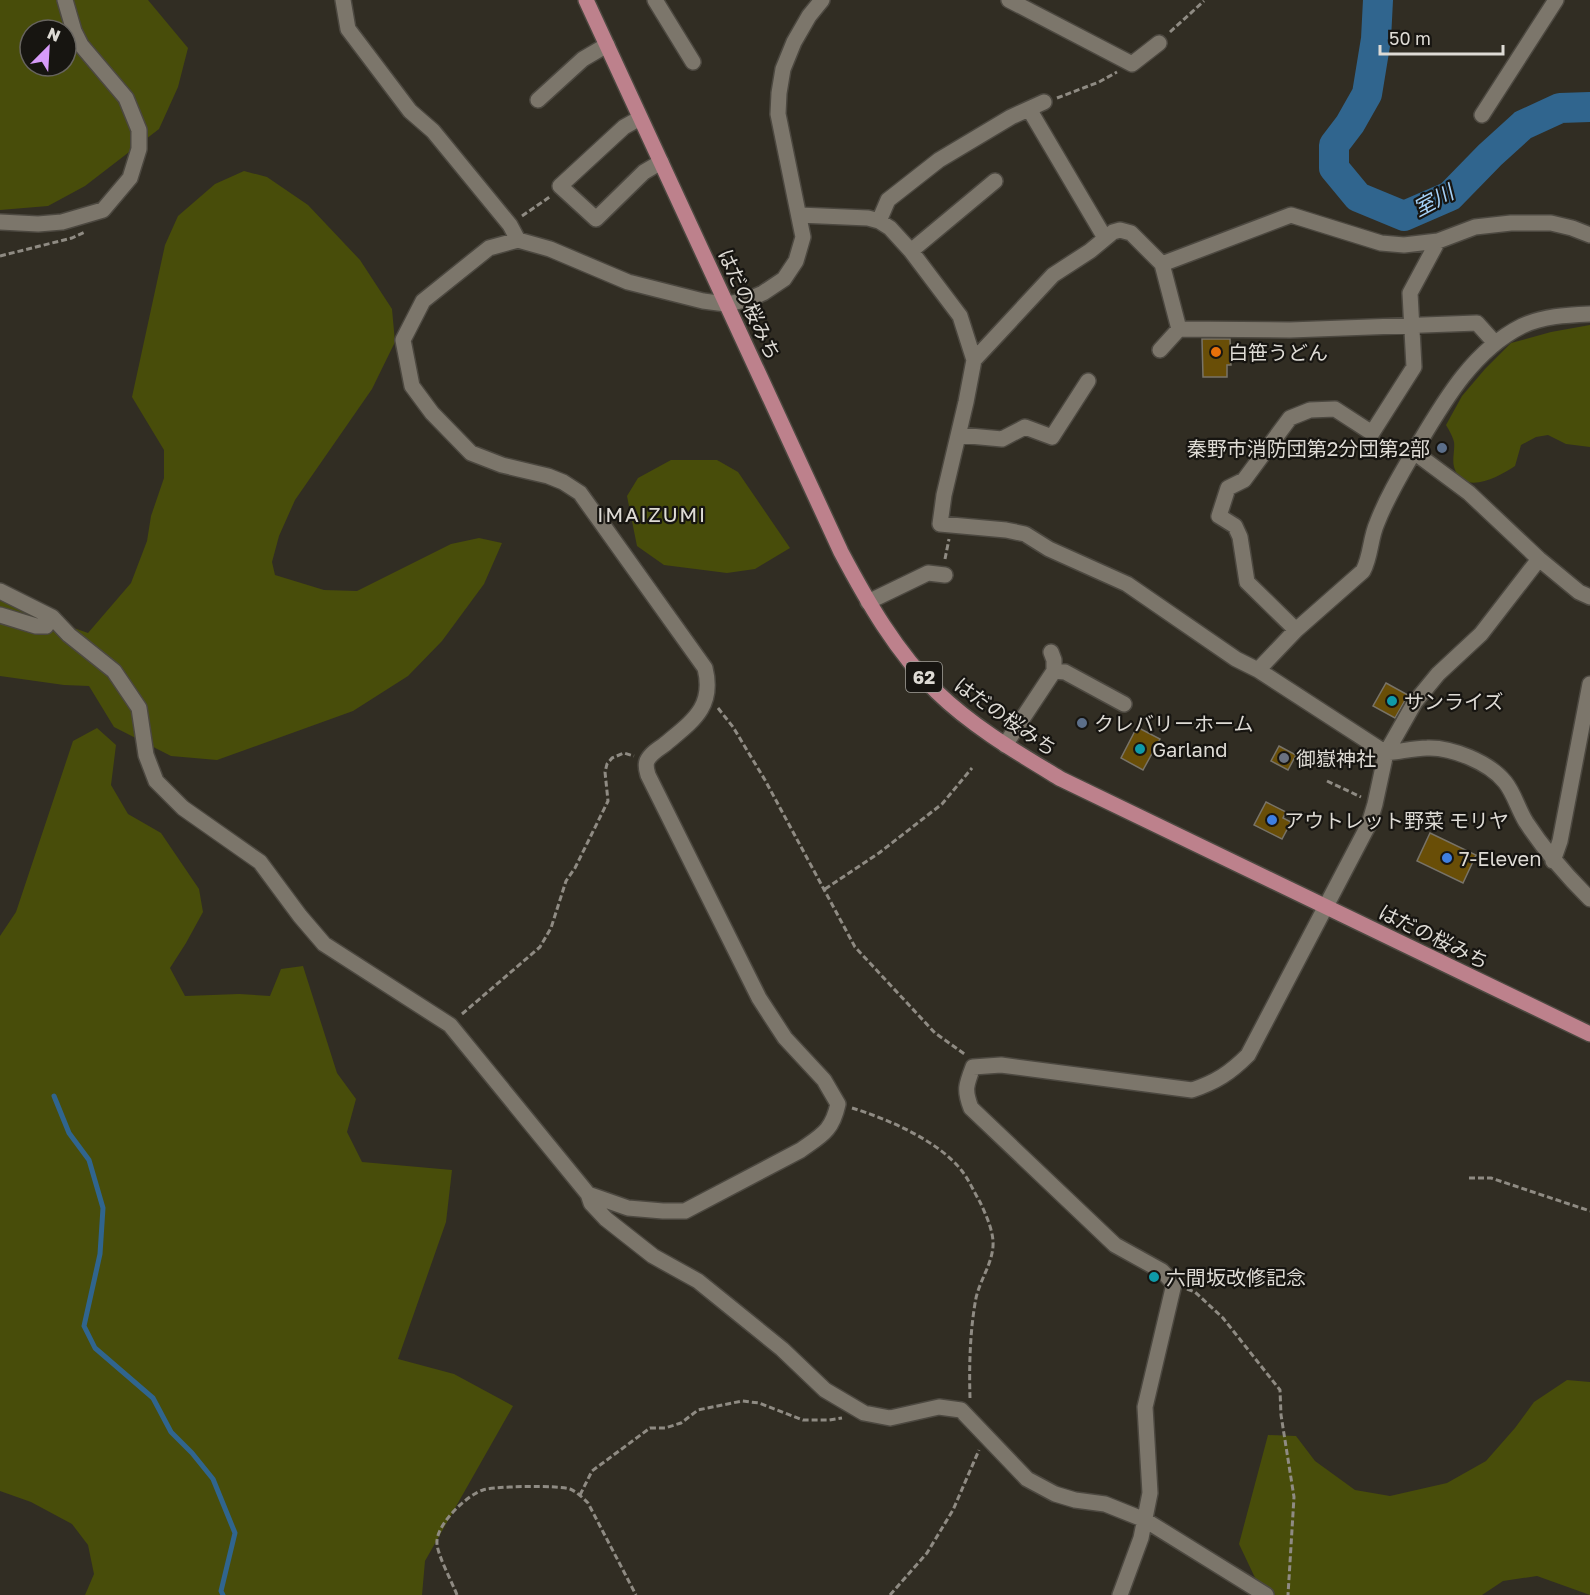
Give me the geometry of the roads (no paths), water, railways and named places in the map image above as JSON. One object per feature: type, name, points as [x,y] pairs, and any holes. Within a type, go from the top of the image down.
[{"type":"main road","name":"はだの桜みち","points":[[586,0],[841,552],[868,602],[909,660],[938,693],[1005,745],[1061,779],[1590,1034]]},
{"type":"street","points":[[0,222],[38,224],[62,222],[103,210],[130,178],[139,149],[139,130],[126,98],[81,45],[74,31],[65,0]]},
{"type":"street","points":[[343,0],[348,29],[410,111],[433,131],[510,225],[518,240]]},
{"type":"street","points":[[588,1194],[628,1208],[686,1211],[801,1150],[818,1138],[834,1122],[838,1104],[824,1080],[784,1038],[759,998],[648,775],[647,761],[651,756],[695,718],[709,685],[705,668],[580,493],[564,482],[548,476],[502,465],[471,453],[432,412],[412,386],[403,340],[423,301],[489,248],[518,240],[550,249],[628,282],[704,301],[726,304],[747,300],[764,293],[784,279],[796,261],[803,237],[778,114],[779,93],[783,69],[794,42],[809,16],[822,0]]},
{"type":"street","points":[[1009,0],[1132,64],[1163,39]]},
{"type":"street","points":[[1482,115],[1556,0]]},
{"type":"street","points":[[662,3],[693,62]]},
{"type":"street","points":[[538,100],[583,60],[607,45]]},
{"type":"street","points":[[879,221],[888,200],[939,160],[978,135],[1050,100]]},
{"type":"street","points":[[1029,109],[1105,238]]},
{"type":"street","points":[[640,118],[624,127],[560,186],[596,219],[644,172],[661,162]]},
{"type":"street","points":[[911,251],[995,181]]},
{"type":"street","points":[[799,215],[868,218],[879,221],[890,228],[911,251],[960,316],[974,360],[944,495],[940,524],[1025,534],[1049,549],[1127,584],[1236,659],[1258,670],[1386,753],[1428,747],[1460,754],[1480,762],[1496,772],[1506,783],[1525,820],[1553,861],[1590,899]]},
{"type":"street","points":[[1162,264],[1291,215],[1381,243],[1404,245],[1438,241],[1476,227],[1511,223],[1551,223],[1590,235]]},
{"type":"street","points":[[974,360],[1053,275],[1090,251],[1113,232],[1120,230],[1131,233],[1162,264],[1179,329]]},
{"type":"street","points":[[1296,630],[1247,582],[1240,537],[1235,526],[1219,516],[1220,507],[1228,488],[1244,480],[1290,417],[1310,410],[1335,409],[1372,433],[1414,367],[1410,293],[1438,241]]},
{"type":"street","points":[[1258,670],[1296,630],[1363,572],[1369,559],[1375,526],[1388,496],[1435,415],[1460,381],[1495,343],[1524,326],[1550,317],[1590,314]]},
{"type":"street","points":[[1160,350],[1179,329],[1290,330],[1477,323],[1495,343]]},
{"type":"street","points":[[959,435],[1002,439],[1025,427],[1052,437],[1088,381]]},
{"type":"street","points":[[1414,452],[1469,493],[1539,559],[1579,592],[1590,597]]},
{"type":"street","points":[[1120,1595],[1141,1538],[1150,1492],[1145,1407],[1174,1284],[1162,1271],[1115,1245],[971,1108],[965,1094],[973,1067],[1001,1065],[1192,1090],[1212,1083],[1231,1072],[1248,1055],[1369,824],[1386,753],[1415,702],[1438,674],[1481,634],[1539,559]]},
{"type":"street","points":[[868,602],[928,573],[944,575]]},
{"type":"street","points":[[0,591],[52,617],[69,635],[114,671],[140,708],[146,755],[156,781],[183,808],[260,862],[324,945],[450,1026],[606,1219],[653,1256],[698,1281],[782,1349],[825,1390],[864,1413],[890,1418],[939,1407],[961,1410],[1027,1479],[1055,1494],[1075,1500],[1105,1503],[1145,1520],[1266,1595]]},
{"type":"street","points":[[0,615],[36,626],[46,626],[52,617]]},
{"type":"street","points":[[1005,745],[1054,671],[1051,652]]},
{"type":"street","points":[[1054,671],[1065,672],[1124,704]]},
{"type":"street","points":[[1553,861],[1560,841],[1590,684]]},
{"type":"waterway","name":"室川","points":[[1378,0],[1376,39],[1367,94],[1350,124],[1334,145],[1334,168],[1358,197],[1404,216],[1450,196],[1523,125],[1560,108],[1590,107]]},
{"type":"waterway","points":[[54,1096],[69,1133],[89,1160],[103,1208],[100,1254],[84,1326],[95,1348],[153,1398],[171,1432],[213,1479],[235,1533],[221,1591],[223,1595]]},
{"type":"place","name":"白笹うどん","points":[[1216,352]]},
{"type":"place","name":"秦野市消防団第2分団第2部","points":[[1442,448]]},
{"type":"place","name":"サンライズ","points":[[1392,701]]},
{"type":"place","name":"クレバリーホーム","points":[[1082,723]]},
{"type":"place","name":"Garland","points":[[1140,749]]},
{"type":"place","name":"御嶽神社","points":[[1284,758]]},
{"type":"place","name":"アウトレット野菜 モリヤ","points":[[1272,820]]},
{"type":"place","name":"7-Eleven","points":[[1447,858]]},
{"type":"place","name":"六間坂改修記念","points":[[1154,1277]]},
{"type":"district","name":"IMAIZUMI","points":[[652,514]]}]
